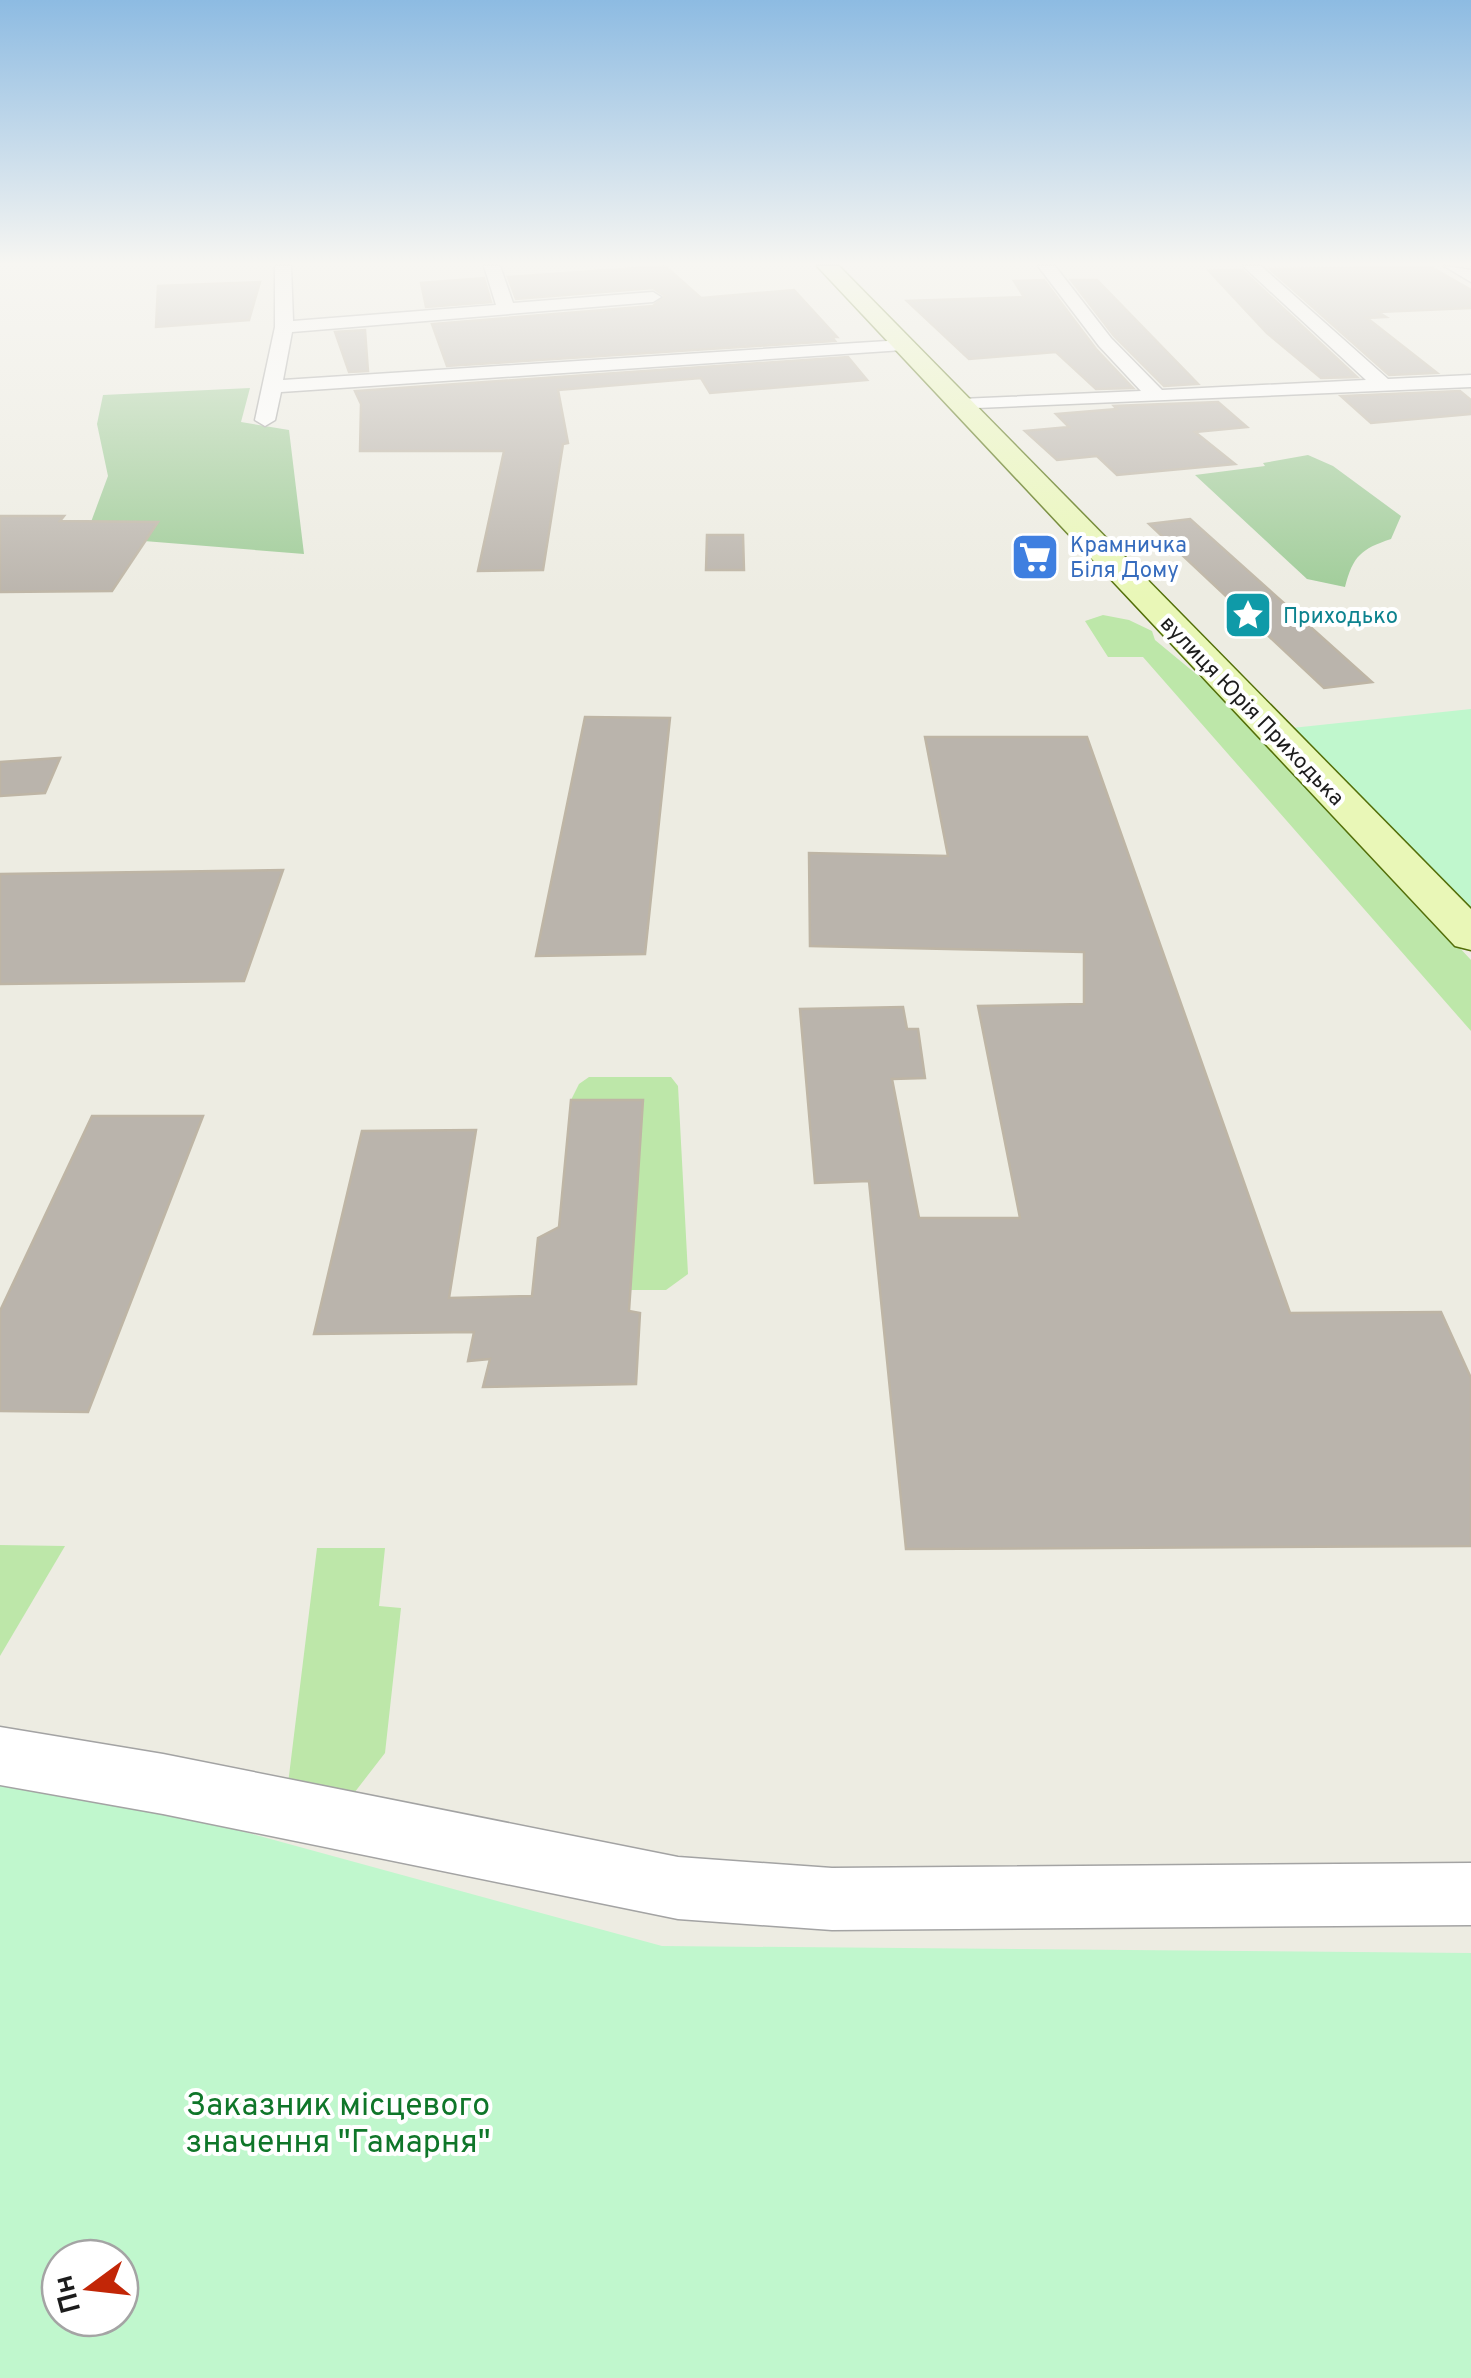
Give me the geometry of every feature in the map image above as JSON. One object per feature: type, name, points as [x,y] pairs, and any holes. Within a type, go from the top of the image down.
[{"type":"street","points":[[265,420],[274,377]]},
{"type":"street","points":[[272,387],[423,377]]},
{"type":"street","name":"вулиця Юрія Приходька","points":[[934,377],[1471,936]]},
{"type":"street","points":[[1138,377],[1156,396]]},
{"type":"street","points":[[1375,377],[1383,384]]},
{"type":"street","points":[[960,404],[1471,380]]},
{"type":"street","points":[[0,1756],[182,1788],[678,1888],[832,1899],[1471,1894]]},
{"type":"green space","points":[[250,388],[241,422],[289,430],[304,554],[144,541],[157,522],[91,522],[108,476],[97,424],[103,395]]},
{"type":"green space","points":[[1308,455],[1333,466],[1401,516],[1391,539],[1365,550],[1355,561],[1345,587],[1307,579],[1195,475],[1265,466],[1263,463]]},
{"type":"green space","points":[[1103,615],[1129,620],[1152,631],[1155,640],[1230,702],[1471,960],[1471,1031],[1143,657],[1108,657],[1085,621]]},
{"type":"green space","points":[[1471,709],[1471,918],[1273,730]]},
{"type":"green space","points":[[589,1077],[671,1077],[678,1086],[688,1274],[666,1290],[631,1290],[643,1101],[571,1100],[579,1084]]},
{"type":"green space","points":[[0,1545],[65,1546],[0,1656]]},
{"type":"green space","points":[[317,1548],[385,1548],[379,1606],[401,1608],[385,1753],[351,1797],[286,1800]]},
{"type":"green space","name":"Заказник місцевого значення \"Гамарня\"","points":[[0,1765],[662,1946],[1471,1953],[1471,2378],[0,2378]]},
{"type":"building","points":[[558,377],[864,377],[867,380],[710,393],[701,378],[558,390],[568,443],[563,444],[543,570],[478,571],[504,451],[360,451],[361,404],[355,391]]},
{"type":"building","points":[[1083,377],[1123,377],[1133,388],[1096,389]]},
{"type":"building","points":[[1155,377],[1191,377],[1198,384],[1164,386]]},
{"type":"building","points":[[1460,391],[1471,400],[1471,414],[1371,423],[1341,396]]},
{"type":"building","points":[[1218,402],[1247,427],[1195,432],[1235,464],[1117,475],[1097,456],[1057,460],[1025,431],[1069,427],[1056,414],[1117,409],[1114,406]]},
{"type":"building","points":[[0,516],[158,522],[112,591],[0,592]]},
{"type":"building","points":[[1190,519],[1372,682],[1324,688],[1149,524]]},
{"type":"building","points":[[707,535],[743,535],[744,570],[706,570]]},
{"type":"building","points":[[585,717],[670,718],[645,954],[536,956]]},
{"type":"building","points":[[925,737],[1087,737],[1290,1313],[1441,1312],[1471,1378],[1471,1546],[906,1549],[869,1181],[815,1183],[800,1009],[903,1007],[907,1029],[918,1029],[925,1078],[892,1079],[919,1218],[1020,1218],[978,1006],[1084,1004],[1084,952],[810,946],[809,853],[948,856]]},
{"type":"building","points":[[60,758],[45,793],[0,796],[0,762]]},
{"type":"building","points":[[283,870],[244,981],[0,984],[0,874]]},
{"type":"building","points":[[571,1100],[643,1100],[629,1311],[640,1313],[636,1384],[483,1387],[490,1359],[468,1361],[474,1332],[314,1334],[362,1131],[476,1130],[449,1298],[532,1296],[538,1238],[559,1227]]},
{"type":"building","points":[[92,1116],[203,1116],[88,1412],[0,1411],[0,1311]]},
{"type":"place","name":"Крамничка Біля Дому","points":[[1035,557]]},
{"type":"place","name":"Приходько","points":[[1248,615]]}]
